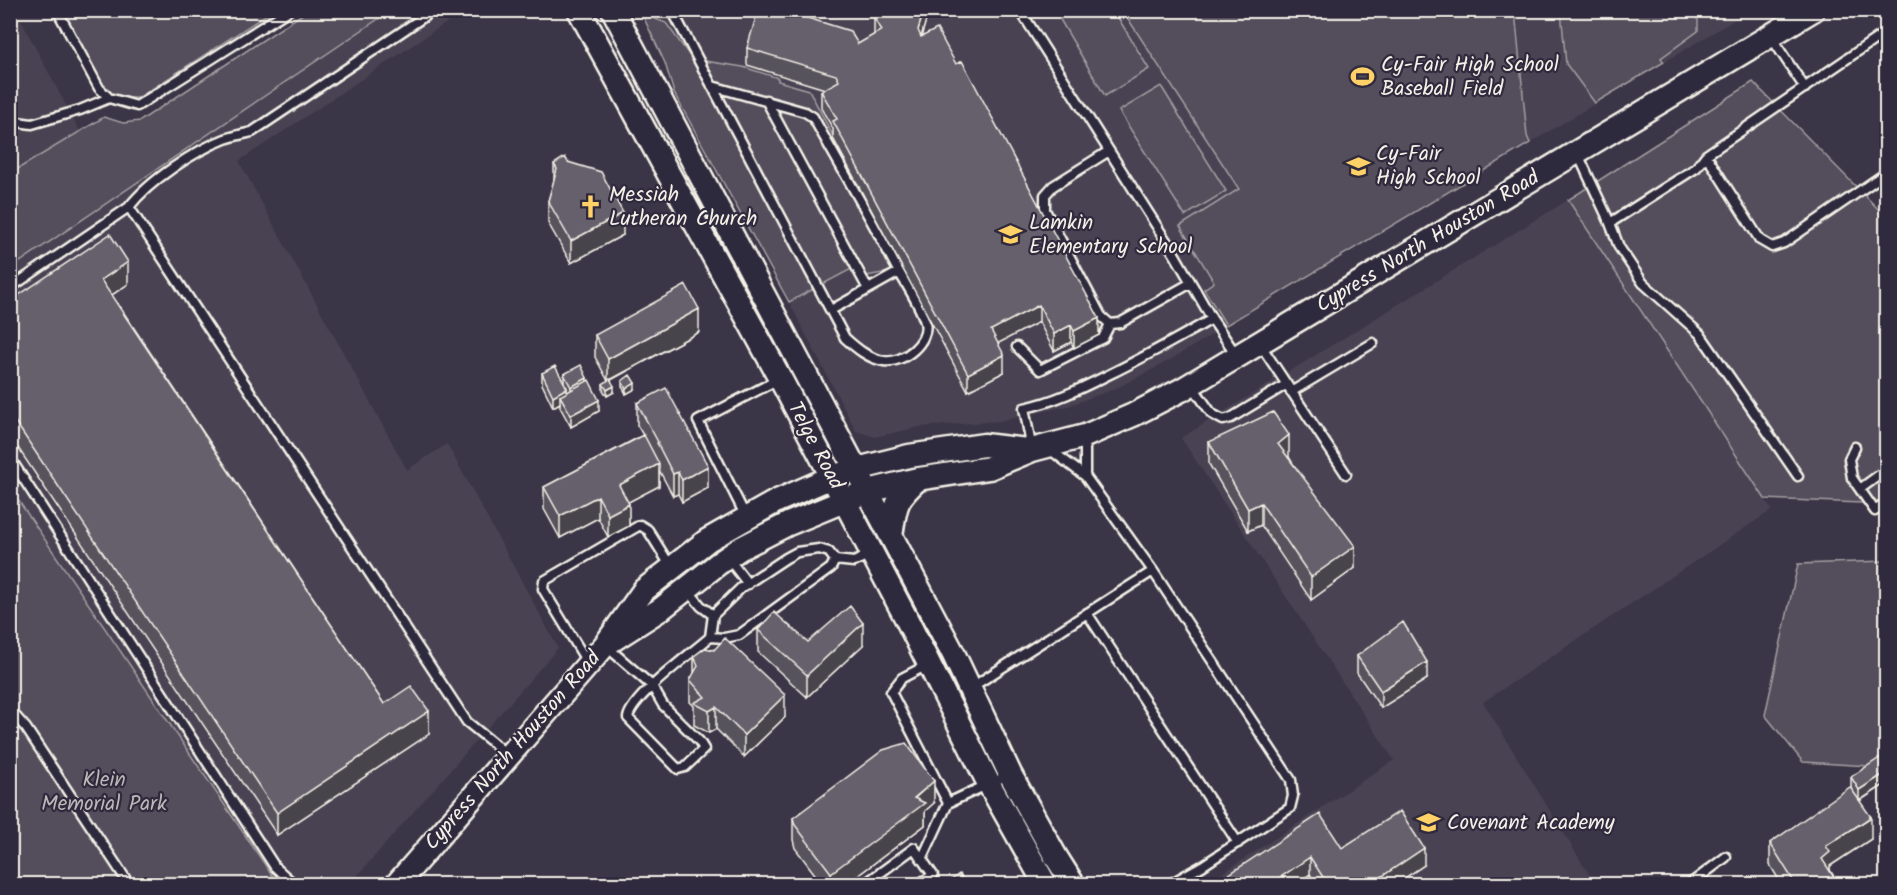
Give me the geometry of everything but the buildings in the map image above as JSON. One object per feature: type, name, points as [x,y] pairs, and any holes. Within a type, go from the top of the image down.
[{"type":"main road","name":"Telge Road","points":[[579,10],[780,378],[930,664],[989,784],[1045,885]]},
{"type":"main road","name":"Telge Road","points":[[613,10],[953,653],[1010,774],[1073,885]]},
{"type":"main road","name":"Cypress North Houston Road","points":[[605,645],[661,609],[686,587],[728,557],[788,524],[868,491],[918,479],[989,468],[1039,448],[1085,436],[1133,415],[1238,357],[1813,10]]},
{"type":"main road","points":[[614,76],[640,63]]},
{"type":"main road","name":"Cypress North Houston Road","points":[[397,885],[605,645],[644,590],[708,540],[777,501],[832,477],[857,469],[909,456],[984,445],[1039,448]]},
{"type":"main road","points":[[891,536],[897,502],[901,494],[918,479]]},
{"type":"lane","points":[[57,10],[99,88],[109,98],[137,106],[289,10]]},
{"type":"lane","points":[[10,288],[129,207],[144,190],[206,148],[227,138],[252,132],[434,10]]},
{"type":"lane","points":[[672,10],[712,86],[831,310],[845,338],[874,358],[887,362],[909,355],[922,342],[926,325],[813,117],[805,112],[766,100],[712,86]]},
{"type":"lane","points":[[1020,10],[1212,319],[1238,357]]},
{"type":"lane","points":[[1610,223],[1696,168],[1706,155],[1887,32]]},
{"type":"lane","points":[[1771,36],[1804,88]]},
{"type":"lane","points":[[10,121],[32,124],[80,110],[109,98]]},
{"type":"lane","points":[[766,100],[868,289]]},
{"type":"lane","points":[[1109,151],[1053,186],[1045,195],[1045,210],[1101,316],[1110,324],[1120,323],[1191,283]]},
{"type":"lane","points":[[1577,152],[1619,247],[1643,283],[1700,334],[1798,476]]},
{"type":"lane","points":[[1706,155],[1760,240],[1772,248],[1784,243],[1887,173]]},
{"type":"lane","points":[[129,207],[467,722],[509,756]]},
{"type":"lane","points":[[831,310],[899,272]]},
{"type":"lane","points":[[1170,885],[1290,808],[1293,796],[1291,780],[1153,571],[1085,476],[1039,448],[1024,408],[1045,404],[1090,385],[1212,319]]},
{"type":"lane","points":[[1017,346],[1040,370],[1102,338],[1110,324]]},
{"type":"lane","points":[[1260,343],[1346,474]]},
{"type":"lane","points":[[1191,384],[1212,414],[1223,420],[1231,418],[1373,343]]},
{"type":"lane","points":[[746,517],[698,421],[780,378]]},
{"type":"lane","points":[[1085,436],[1085,476]]},
{"type":"lane","points":[[1855,447],[1849,459],[1852,478],[1875,511],[1887,503]]},
{"type":"lane","points":[[10,458],[275,867],[294,885]]},
{"type":"lane","points":[[1860,489],[1887,471]]},
{"type":"lane","points":[[588,665],[543,589],[544,581],[640,525],[648,530],[672,567]]},
{"type":"lane","points":[[710,638],[713,615],[748,584],[796,552],[819,549],[829,552],[835,560],[854,562],[872,553]]},
{"type":"lane","points":[[728,557],[748,584]]},
{"type":"lane","points":[[605,645],[652,686],[663,705],[699,741],[704,749],[685,767],[678,769],[628,718],[629,711],[652,686],[710,638],[724,638],[739,634],[831,568],[835,560]]},
{"type":"lane","points":[[970,689],[1153,571]]},
{"type":"lane","points":[[686,587],[701,606],[713,615]]},
{"type":"lane","points":[[1087,613],[1238,843]]},
{"type":"lane","points":[[930,664],[902,678],[891,692],[948,803]]},
{"type":"lane","points":[[10,710],[26,728],[128,884]]},
{"type":"lane","points":[[922,859],[948,803],[1010,774]]},
{"type":"lane","points":[[865,885],[914,848],[933,875],[920,885]]},
{"type":"lane","points":[[1690,885],[1726,857]]},
{"type":"shaded area","points":[[10,11],[16,11],[80,132],[11,173]]},
{"type":"shaded area","points":[[390,11],[464,11],[239,161],[407,470],[447,444],[558,648],[350,884],[278,884],[11,488],[10,268]]},
{"type":"shaded area","name":"Lamkin Elementary School","points":[[641,11],[1749,11],[1170,360],[1119,387],[1068,406],[1000,421],[919,427],[875,437],[856,431],[789,302],[674,93],[665,63]]},
{"type":"shaded area","points":[[1568,200],[1772,510],[1483,702],[1595,884],[1206,884],[1394,760],[1181,438]]},
{"type":"green space","points":[[63,11],[272,11],[138,98],[127,98],[111,93],[103,86]]},
{"type":"green space","points":[[307,11],[390,11],[11,268],[11,173],[104,117],[123,123],[140,121]]},
{"type":"green space","points":[[1055,11],[1114,11],[1149,69],[1105,96]]},
{"type":"green space","name":"Cy-Fair High School","points":[[1123,11],[1515,11],[1527,136],[1530,143],[1226,325],[1204,289],[1214,282],[1180,226],[1239,189]]},
{"type":"green space","points":[[1561,11],[1690,11],[1698,20],[1698,31],[1661,58],[1664,62],[1595,103],[1566,64]]},
{"type":"green space","points":[[642,14],[666,23],[692,59],[743,67],[809,90],[901,266],[888,272],[866,276],[853,268],[789,302],[674,93],[665,63]]},
{"type":"green space","points":[[1753,82],[1886,217],[1886,504],[1765,499],[1568,200]]},
{"type":"green space","points":[[1161,86],[1226,191],[1185,216],[1119,111]]},
{"type":"green space","name":"Klein Memorial Park","points":[[10,488],[278,884],[11,884]]},
{"type":"green space","points":[[1886,561],[1886,767],[1803,762],[1765,715],[1798,564]]},
{"type":"place","name":"Cy-Fair High School Baseball Field","points":[[1363,77]]},
{"type":"place","name":"Cy-Fair High School","points":[[1358,166]]},
{"type":"place","name":"Messiah Lutheran Church","points":[[591,207]]},
{"type":"place","name":"Lamkin Elementary School","points":[[1011,235]]},
{"type":"place","name":"Covenant Academy","points":[[1429,823]]}]
